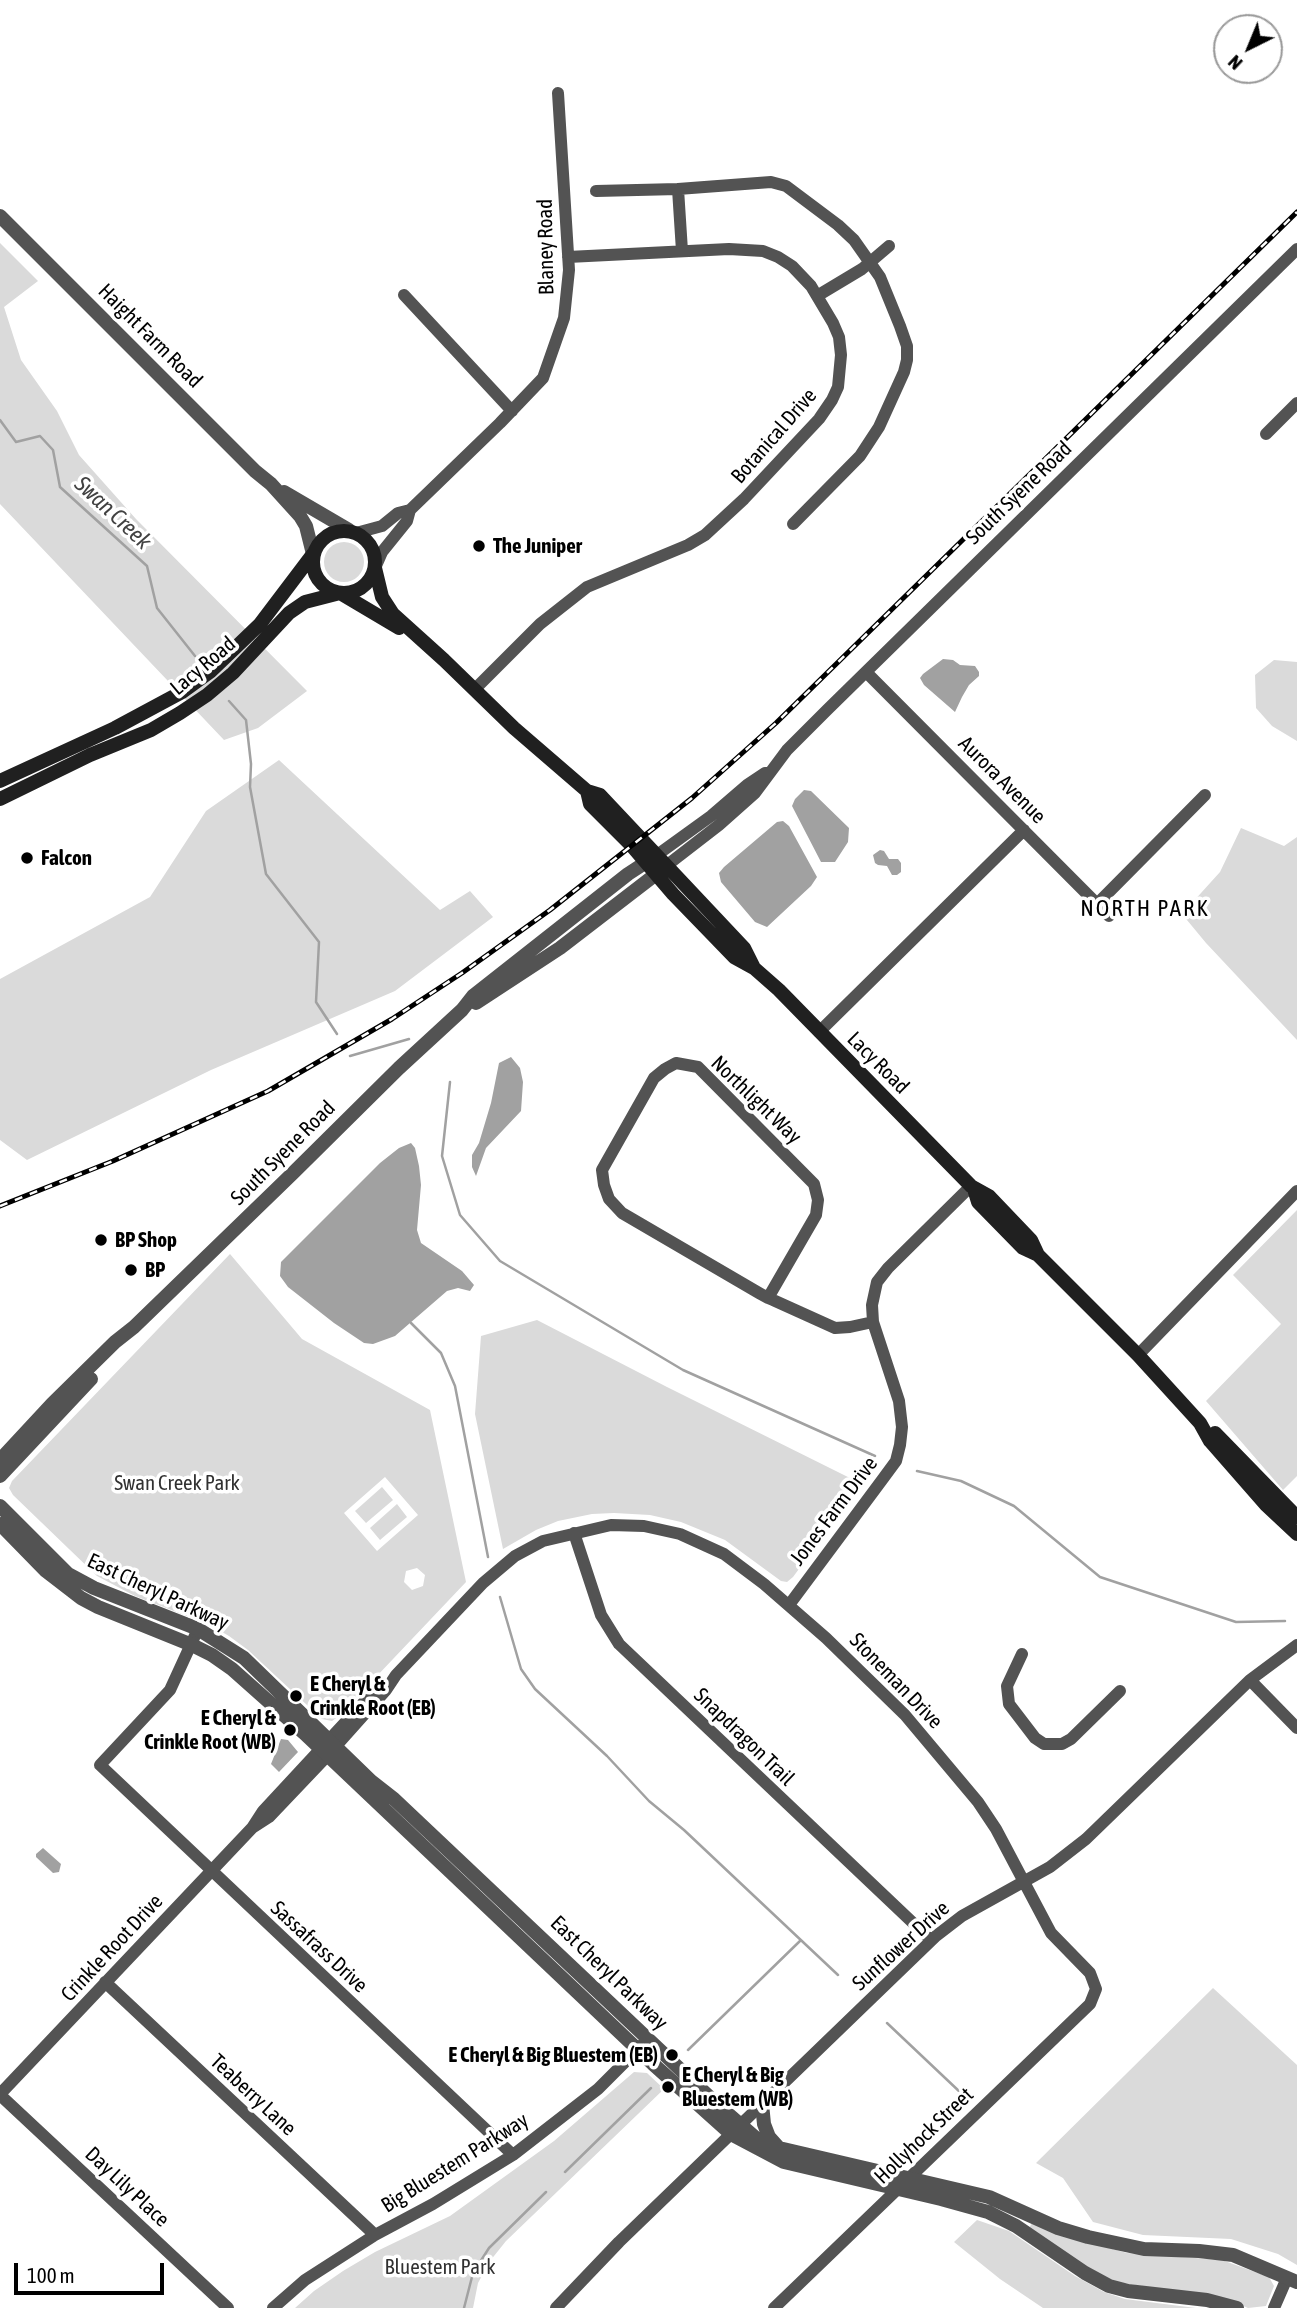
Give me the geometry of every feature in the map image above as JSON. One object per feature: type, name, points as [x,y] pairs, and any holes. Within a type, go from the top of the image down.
[{"type":"main road","points":[[353,532],[371,545],[375,568],[370,580],[363,587],[354,592],[340,593],[320,582],[313,565],[313,554],[322,539],[330,533],[353,532]]},
{"type":"main road","name":"Lacy Road","points":[[0,781],[115,728],[182,692],[211,671],[260,624],[313,554]]},
{"type":"main road","name":"Lacy Road","points":[[375,568],[382,597],[393,614],[514,728],[587,791],[590,804],[656,865],[734,957],[754,968],[779,990],[972,1187],[978,1202],[1006,1231],[1023,1248],[1038,1255],[1138,1355],[1200,1423],[1210,1441],[1258,1496],[1297,1534]]},
{"type":"main road","name":"Lacy Road","points":[[0,799],[90,755],[151,730],[180,713],[233,673],[295,608],[315,598],[340,593],[418,639]]},
{"type":"main road","name":"Lacy Road","points":[[1200,1423],[1217,1434],[1297,1517]]},
{"type":"street","name":"Blaney Road","points":[[353,532],[382,526],[398,513],[410,510],[543,378],[564,318],[567,292],[568,257],[558,93]]},
{"type":"street","points":[[596,191],[678,189],[771,182],[786,186],[854,240],[880,277],[907,346],[904,372],[870,442],[793,524]]},
{"type":"street","points":[[678,189],[682,251]]},
{"type":"street","name":"Haight Farm Road","points":[[0,216],[271,484],[300,516],[306,526],[313,554]]},
{"type":"street","points":[[817,296],[870,263],[889,246]]},
{"type":"street","name":"Botanical Drive","points":[[475,689],[540,624],[587,587],[688,545],[705,535],[744,499],[819,419],[838,387],[841,355],[836,330],[817,296],[792,266],[778,257],[763,251],[729,249],[568,257]]},
{"type":"street","name":"South Syene Road","points":[[0,1476],[134,1327],[462,1010],[473,996],[628,874],[656,865],[747,785],[772,768],[866,672],[1297,250]]},
{"type":"street","points":[[404,295],[512,411]]},
{"type":"street","points":[[1266,434],[1297,403]]},
{"type":"street","name":"Haight Farm Road","points":[[271,484],[353,532]]},
{"type":"street","name":"Blaney Road","points":[[375,568],[382,552],[407,521],[410,510]]},
{"type":"street","name":"Aurora Avenue","points":[[866,672],[1109,916]]},
{"type":"street","points":[[1097,904],[1205,795]]},
{"type":"street","points":[[819,1032],[1024,830]]},
{"type":"street","name":"Northlight Way","points":[[768,1297],[816,1215],[818,1200],[814,1184],[698,1067],[676,1063],[654,1078],[602,1170],[609,1199],[622,1213],[768,1297],[835,1328],[873,1322]]},
{"type":"street","name":"Jones Farm Drive","points":[[789,1605],[882,1480],[895,1461],[900,1445],[902,1427],[899,1401],[873,1322],[874,1293],[884,1273],[972,1187]]},
{"type":"street","points":[[1138,1355],[1297,1191]]},
{"type":"street","name":"South Syene Road","points":[[0,1460],[52,1404],[134,1327]]},
{"type":"street","name":"East Cheryl Parkway","points":[[0,1506],[68,1574],[94,1588],[198,1629],[244,1658],[328,1748],[735,2130],[784,2162],[988,2212],[1109,2286],[1128,2291],[1207,2300],[1237,2308]]},
{"type":"street","name":"East Cheryl Parkway","points":[[0,1524],[46,1571],[81,1598],[212,1654],[328,1748]]},
{"type":"street","name":"Stoneman Drive","points":[[574,1533],[611,1525],[644,1526],[680,1534],[724,1554],[789,1605],[878,1687],[954,1771],[996,1829],[1051,1933],[1090,1973],[1096,1989]]},
{"type":"street","name":"Crinkle Root Drive","points":[[0,2095],[252,1828],[263,1811],[386,1690],[396,1675],[482,1583],[515,1556],[542,1541],[574,1533]]},
{"type":"street","name":"Snapdragon Trail","points":[[574,1533],[601,1615],[619,1644],[931,1940]]},
{"type":"street","points":[[192,1645],[198,1629]]},
{"type":"street","name":"Sassafrass Drive","points":[[192,1645],[170,1690],[100,1765],[513,2155]]},
{"type":"street","name":"Sunflower Drive","points":[[556,2308],[619,2242],[931,1940],[962,1916],[1050,1867],[1086,1839],[1250,1680],[1297,1645]]},
{"type":"street","points":[[1022,1654],[1007,1686],[1009,1704],[1035,1738],[1044,1744],[1062,1744],[1071,1739],[1120,1691]]},
{"type":"street","points":[[1250,1680],[1297,1728]]},
{"type":"street","name":"Teaberry Lane","points":[[106,1982],[375,2235]]},
{"type":"street","name":"Hollyhock Street","points":[[774,2308],[1090,2004],[1096,1989]]},
{"type":"street","name":"Big Bluestem Parkway","points":[[273,2308],[305,2280],[375,2235],[433,2204],[513,2155],[598,2089],[643,2044]]},
{"type":"street","name":"Day Lily Place","points":[[0,2095],[228,2308]]},
{"type":"street","points":[[762,2104],[764,2124],[769,2137],[779,2148]]},
{"type":"street","name":"East Cheryl Parkway","points":[[735,2130],[779,2148],[989,2197],[1058,2228],[1087,2237],[1144,2249],[1233,2255],[1292,2281],[1275,2308]]},
{"type":"green space","points":[[0,243],[38,281],[4,307],[21,360],[57,411],[79,455],[136,519],[307,691],[258,728],[224,740],[0,504]]},
{"type":"green space","points":[[344,542],[352,543],[358,548],[363,554],[363,570],[358,576],[352,581],[344,582],[336,581],[330,576],[325,570],[324,562],[325,554],[330,548],[336,543]]},
{"type":"green space","points":[[1274,660],[1297,662],[1297,741],[1272,726],[1256,708],[1255,675]]},
{"type":"green space","points":[[279,760],[440,910],[470,891],[493,917],[395,991],[211,1070],[27,1160],[0,1140],[0,979],[150,897],[206,811]]},
{"type":"green space","points":[[1241,828],[1284,846],[1297,837],[1297,1040],[1182,914],[1220,872]]},
{"type":"green space","points":[[1297,1210],[1297,1476],[1283,1490],[1206,1401],[1281,1324],[1233,1275]]},
{"type":"green space","name":"Swan Creek Park","points":[[230,1254],[302,1339],[430,1410],[466,1582],[339,1716],[332,1721],[322,1719],[248,1650],[229,1636],[210,1625],[135,1596],[97,1576],[13,1495],[9,1488],[12,1481]],"holes":[[[385,1477],[418,1515],[377,1551],[344,1513]],[[417,1568],[425,1575],[423,1586],[412,1590],[404,1582],[406,1571]]]},
{"type":"green space","points":[[537,1320],[862,1484],[787,1582],[781,1581],[725,1540],[681,1522],[650,1515],[592,1514],[558,1521],[503,1549],[475,1414],[481,1336]]},
{"type":"green space","points":[[382,1487],[393,1500],[366,1523],[355,1511]]},
{"type":"green space","points":[[397,1504],[407,1517],[380,1540],[370,1528]]},
{"type":"green space","points":[[1213,1988],[1297,2065],[1297,2265],[1278,2254],[1231,2239],[1143,2235],[1093,2222],[1063,2178],[1036,2163]]},
{"type":"green space","name":"Bluestem Park","points":[[634,2072],[647,2073],[664,2089],[506,2241],[490,2261],[478,2283],[473,2308],[295,2308],[314,2291],[375,2252],[450,2216],[554,2141]]},
{"type":"green space","points":[[977,2220],[1009,2231],[1075,2276],[1104,2292],[1125,2299],[1196,2308],[1043,2308],[1000,2279],[954,2242]]},
{"type":"green space","points":[[1032,2223],[1061,2235],[1127,2253],[1222,2260],[1269,2277],[1274,2286],[1266,2306],[1248,2308],[1229,2300],[1117,2282],[1101,2276],[1029,2228]]},
{"type":"shaded area","points":[[943,659],[953,660],[960,665],[975,666],[979,672],[955,712],[924,685],[920,678]]},
{"type":"shaded area","points":[[804,790],[811,791],[849,828],[848,842],[835,862],[821,862],[792,806]]},
{"type":"shaded area","points":[[783,821],[789,826],[817,877],[811,886],[767,927],[755,922],[721,882],[719,873],[777,822]]},
{"type":"shaded area","points":[[880,850],[884,851],[889,859],[898,859],[901,872],[892,875],[887,866],[875,863],[873,855]]},
{"type":"shaded area","points":[[511,1057],[520,1068],[523,1082],[521,1111],[486,1148],[476,1176],[472,1167],[472,1155],[479,1143],[491,1103],[499,1063]]},
{"type":"shaded area","points":[[411,1143],[415,1148],[421,1185],[417,1230],[421,1243],[462,1271],[474,1285],[470,1291],[458,1288],[447,1291],[395,1336],[373,1344],[364,1343],[288,1287],[280,1276],[281,1262],[380,1163],[399,1148]]},
{"type":"shaded area","points":[[281,1739],[288,1740],[298,1752],[279,1772],[271,1764]]},
{"type":"shaded area","points":[[43,1848],[61,1864],[59,1872],[53,1873],[36,1857]]},
{"type":"waterway","name":"Swan Creek","points":[[0,420],[16,442],[40,436],[53,450],[60,487],[147,566],[157,608],[195,656]]},
{"type":"waterway","points":[[229,701],[246,720],[251,764],[250,787],[266,874],[319,942],[316,1002],[337,1034]]},
{"type":"waterway","points":[[350,1056],[409,1039]]},
{"type":"waterway","points":[[450,1082],[442,1156],[460,1215],[500,1261],[683,1370],[875,1456]]},
{"type":"waterway","points":[[411,1323],[441,1353],[455,1386],[488,1557]]},
{"type":"waterway","points":[[917,1471],[961,1481],[1014,1506],[1100,1577],[1236,1622],[1285,1621]]},
{"type":"waterway","points":[[500,1597],[521,1669],[535,1689],[607,1756],[649,1801],[684,1830],[838,1975]]},
{"type":"waterway","points":[[688,2050],[801,1940]]},
{"type":"waterway","points":[[887,2023],[961,2093]]},
{"type":"waterway","points":[[565,2172],[651,2088]]},
{"type":"waterway","points":[[464,2308],[473,2273],[489,2248],[546,2192]]},
{"type":"railway","points":[[0,1206],[113,1161],[268,1091],[392,1019],[550,910],[692,798],[776,723],[1297,212]]},
{"type":"place","name":"The Juniper","points":[[479,546]]},
{"type":"place","name":"Falcon","points":[[27,858]]},
{"type":"place","name":"BP Shop","points":[[101,1240]]},
{"type":"place","name":"BP","points":[[131,1270]]},
{"type":"place","name":"E Cheryl & Crinkle Root (EB)","points":[[296,1696]]},
{"type":"place","name":"E Cheryl & Crinkle Root (WB)","points":[[290,1730]]},
{"type":"place","name":"E Cheryl & Big Bluestem (EB)","points":[[672,2055]]},
{"type":"place","name":"E Cheryl & Big Bluestem (WB)","points":[[668,2087]]},
{"type":"district","name":"NORTH PARK","points":[[1145,909]]}]
